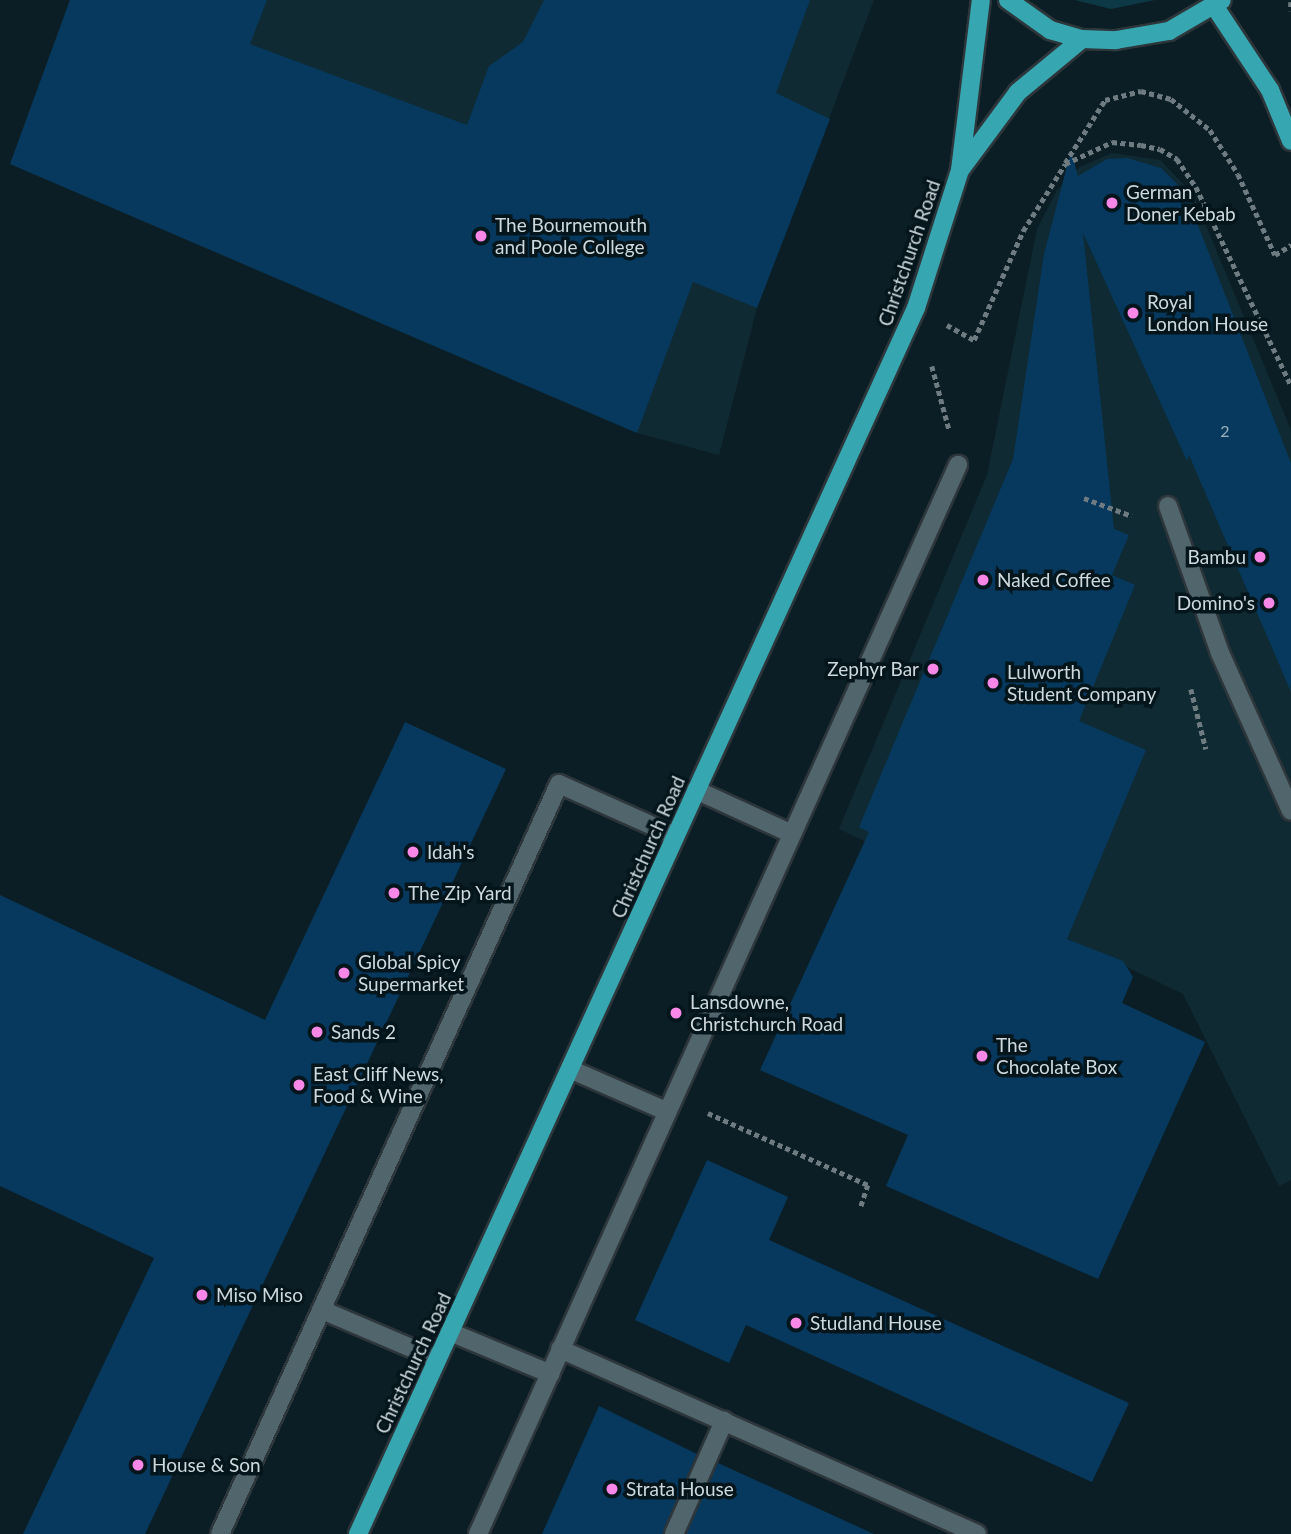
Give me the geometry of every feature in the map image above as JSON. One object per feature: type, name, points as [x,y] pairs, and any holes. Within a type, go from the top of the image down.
[{"type":"main road","name":"Christchurch Road","points":[[358,1534],[916,308],[960,170],[981,0]]},
{"type":"main road","points":[[1008,0],[1051,30],[1082,40],[1116,40],[1169,31],[1219,3],[1270,90],[1291,141]]},
{"type":"main road","name":"Christchurch Road","points":[[960,170],[1018,92],[1082,40]]},
{"type":"lane","points":[[478,1534],[790,833],[958,465]]},
{"type":"lane","points":[[1168,506],[1220,653],[1291,811]]},
{"type":"lane","points":[[220,1534],[559,784],[675,836]]},
{"type":"lane","points":[[696,790],[790,833]]},
{"type":"lane","points":[[570,1069],[669,1104]]},
{"type":"lane","points":[[322,1310],[437,1359]]},
{"type":"lane","points":[[450,1332],[551,1374]]},
{"type":"lane","points":[[560,1349],[977,1534]]},
{"type":"lane","points":[[674,1534],[724,1421]]},
{"type":"path","points":[[1291,2],[1291,11]]},
{"type":"path","points":[[916,308],[974,340],[1023,231],[1105,100],[1140,91],[1171,99],[1210,130],[1238,174],[1275,255],[1291,245]]},
{"type":"path","points":[[1065,164],[1112,142],[1160,149],[1177,159],[1202,198],[1291,385]]},
{"type":"path","points":[[916,308],[958,465]]},
{"type":"path","points":[[669,1104],[868,1185],[861,1207]]},
{"type":"shaded area","name":"The Bournemouth and Poole College","points":[[70,0],[874,0],[757,308],[719,455],[637,433],[10,164]]},
{"type":"shaded area","points":[[1075,0],[1155,0],[1111,9]]},
{"type":"shaded area","points":[[1112,153],[1160,160],[1193,194],[1291,430],[1291,1180],[1279,1186],[1183,994],[839,829],[987,475],[1037,229],[1057,190],[1080,167]]},
{"type":"building","name":"The Bournemouth and Poole College","points":[[70,0],[267,0],[250,44],[467,125],[489,66],[523,42],[544,0],[810,0],[776,93],[830,119],[757,308],[693,282],[637,433],[10,164]]},
{"type":"building","points":[[1071,151],[1078,176],[1107,159],[1127,158],[1161,168],[1185,192],[1291,463],[1291,692],[1189,455],[1187,461],[1083,233],[1114,529],[1129,535],[1112,575],[1135,585],[1079,721],[1146,750],[1067,939],[1123,961],[1133,977],[1122,1003],[1205,1042],[1098,1279],[886,1186],[908,1135],[760,1070],[869,832],[859,827],[1013,459],[1044,254]]},
{"type":"building","points":[[405,722],[506,769],[145,1534],[23,1534],[154,1258],[0,1186],[0,895],[265,1020]]},
{"type":"building","name":"Studland House","points":[[707,1160],[788,1197],[769,1240],[1129,1403],[1092,1482],[746,1325],[729,1363],[635,1320]]},
{"type":"building","name":"Strata House","points":[[599,1406],[697,1454],[663,1534],[542,1534]]},
{"type":"building","name":"Strata House","points":[[718,1463],[874,1534],[686,1534]]},
{"type":"place","name":"German Doner Kebab","points":[[1112,203]]},
{"type":"place","name":"The Bournemouth and Poole College","points":[[481,236]]},
{"type":"place","name":"Royal London House","points":[[1133,313]]},
{"type":"place","name":"Bambu","points":[[1260,557]]},
{"type":"place","name":"Naked Coffee","points":[[983,580]]},
{"type":"place","name":"Domino's","points":[[1269,603]]},
{"type":"place","name":"Zephyr Bar","points":[[933,669]]},
{"type":"place","name":"Lulworth Student Company","points":[[993,683]]},
{"type":"place","name":"Idah's","points":[[413,852]]},
{"type":"place","name":"The Zip Yard","points":[[394,893]]},
{"type":"place","name":"Global Spicy Supermarket","points":[[344,973]]},
{"type":"place","name":"Lansdowne, Christchurch Road","points":[[676,1013]]},
{"type":"place","name":"Sands 2","points":[[317,1032]]},
{"type":"place","name":"The Chocolate Box","points":[[982,1056]]},
{"type":"place","name":"East Cliff News, Food & Wine","points":[[299,1085]]},
{"type":"place","name":"Miso Miso","points":[[202,1295]]},
{"type":"place","name":"Studland House","points":[[796,1323]]},
{"type":"place","name":"House & Son","points":[[138,1465]]},
{"type":"place","name":"Strata House","points":[[612,1489]]}]
